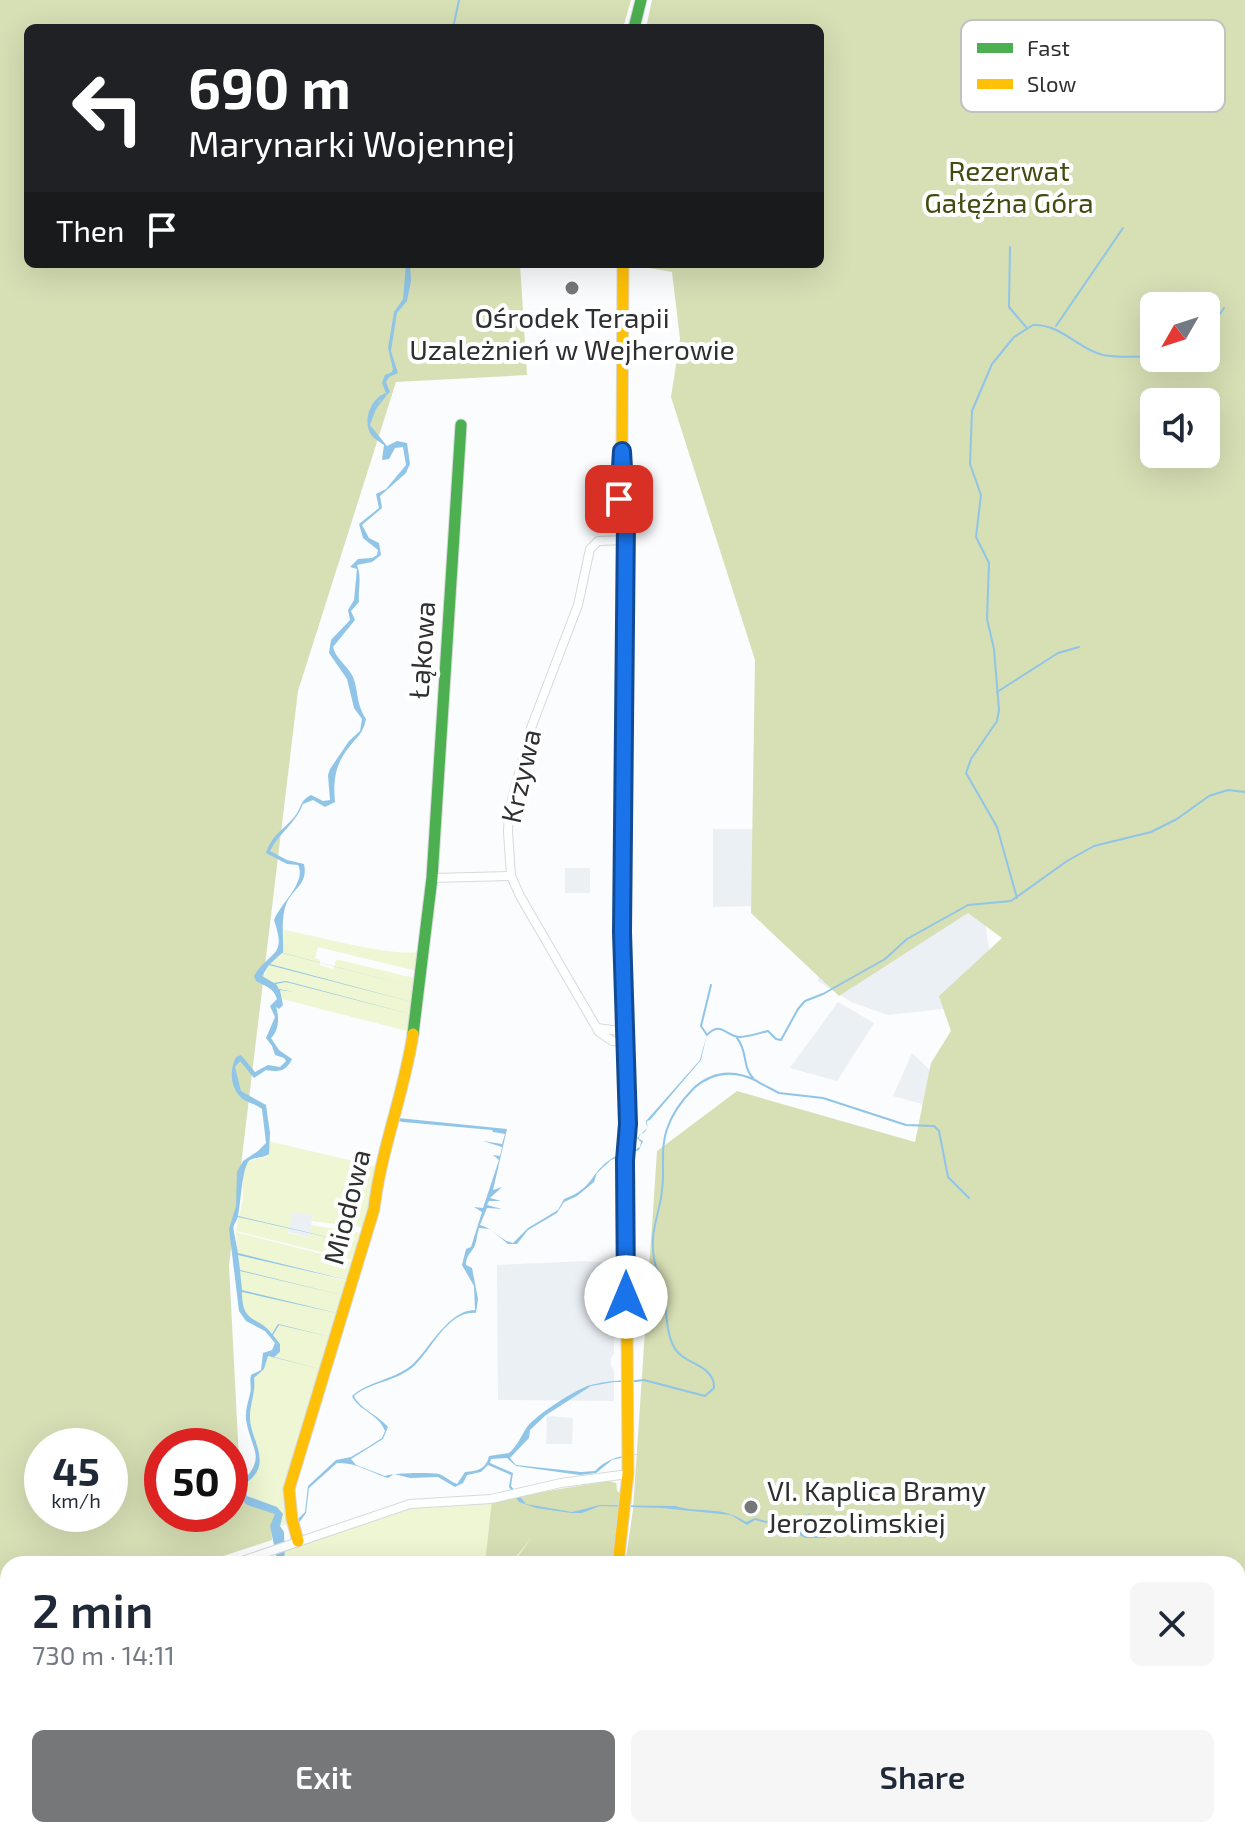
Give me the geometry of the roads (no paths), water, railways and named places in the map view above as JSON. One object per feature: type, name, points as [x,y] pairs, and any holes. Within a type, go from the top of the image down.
[{"type":"main road","points":[[635,24],[641,0]]},
{"type":"main road","points":[[619,1556],[628,1474],[625,1160],[621,1125],[623,268]]},
{"type":"main road","name":"Łąkowa","points":[[432,878],[461,425]]},
{"type":"main road","name":"Miodowa","points":[[298,1541],[289,1489],[365,1245],[374,1209],[379,1168],[404,1087],[421,984],[432,878]]},
{"type":"street","name":"Krzywa","points":[[622,540],[598,541],[590,549],[578,605],[531,728],[509,811],[508,832],[511,876],[520,896],[596,1027],[622,1037]]},
{"type":"street","points":[[432,878],[511,876]]},
{"type":"street","points":[[256,1556],[410,1504],[491,1499],[561,1483],[628,1474]]},
{"type":"water","points":[[406,268],[410,268],[407,301],[397,313],[391,351],[398,373],[386,382],[390,392],[379,401],[370,425],[387,446],[397,441],[407,443],[410,464],[406,473],[380,496],[382,508],[362,525],[369,538],[379,543],[381,555],[372,562],[357,565],[359,602],[351,611],[355,620],[333,647],[352,675],[366,719],[362,731],[338,766],[335,802],[325,807],[313,800],[303,804],[270,851],[304,864],[305,870],[285,908],[283,953],[414,987],[282,953],[270,964],[416,1003],[269,965],[262,976],[274,983],[286,981],[414,1015],[286,982],[276,984],[279,989],[294,992],[280,990],[283,1005],[279,1009],[276,1007],[278,1024],[271,1038],[279,1050],[292,1059],[284,1069],[266,1070],[254,1078],[240,1061],[235,1067],[241,1091],[266,1105],[270,1133],[269,1154],[247,1163],[238,1216],[362,1245],[238,1217],[233,1227],[238,1253],[351,1281],[238,1255],[240,1270],[346,1296],[240,1271],[242,1290],[341,1314],[242,1292],[248,1315],[272,1334],[278,1324],[331,1337],[279,1325],[273,1335],[280,1344],[280,1352],[274,1357],[324,1370],[268,1356],[264,1369],[254,1378],[250,1417],[260,1460],[254,1476],[248,1481],[256,1460],[246,1416],[251,1375],[261,1370],[263,1353],[272,1350],[275,1343],[265,1331],[246,1321],[239,1311],[229,1229],[236,1206],[237,1172],[243,1161],[266,1143],[262,1109],[239,1096],[233,1086],[232,1068],[236,1057],[241,1055],[255,1072],[268,1065],[280,1067],[286,1061],[275,1055],[266,1038],[275,1017],[270,1006],[277,999],[276,995],[256,981],[254,976],[278,947],[274,920],[296,885],[300,872],[298,865],[287,864],[266,853],[307,797],[311,795],[323,801],[330,800],[330,769],[349,741],[360,731],[362,719],[354,708],[347,679],[329,653],[331,640],[350,620],[348,610],[354,600],[357,569],[350,567],[358,559],[377,555],[378,550],[363,538],[359,524],[379,508],[376,494],[386,489],[406,465],[403,447],[395,448],[389,459],[382,460],[384,445],[369,432],[368,425],[372,406],[386,393],[382,383],[385,375],[393,369],[388,348],[394,312],[403,299]]},
{"type":"water","points":[[707,1034],[701,1060],[647,1121],[647,1128],[646,1121],[700,1060]]},
{"type":"water","points":[[398,1118],[507,1129],[493,1190],[502,1187],[490,1198],[501,1201],[489,1201],[487,1205],[502,1209],[487,1208],[480,1225],[489,1229],[479,1228],[475,1245],[466,1261],[466,1265],[472,1268],[478,1299],[476,1313],[457,1317],[409,1370],[354,1396],[388,1427],[383,1439],[351,1459],[356,1465],[385,1476],[394,1474],[388,1478],[356,1466],[337,1463],[309,1488],[306,1513],[298,1524],[296,1521],[305,1512],[308,1486],[336,1460],[351,1457],[382,1438],[385,1431],[382,1425],[352,1396],[407,1369],[448,1323],[457,1316],[475,1310],[474,1286],[462,1265],[482,1212],[474,1207],[483,1208],[499,1160],[493,1155],[500,1156],[502,1147],[483,1141],[502,1144],[505,1134],[492,1130],[403,1122]]},
{"type":"water","points":[[639,1136],[643,1141],[639,1150],[611,1160],[597,1173],[594,1182],[564,1202],[557,1213],[528,1230],[517,1244],[508,1244],[492,1231],[513,1243],[528,1228],[558,1210],[564,1199],[581,1190],[599,1169],[611,1159],[640,1147]]},
{"type":"water","points":[[636,1380],[591,1386],[546,1415],[530,1430],[529,1438],[510,1458],[516,1465],[581,1472],[595,1471],[615,1458],[638,1454],[612,1460],[596,1473],[580,1475],[516,1466],[507,1458],[491,1459],[490,1463],[513,1473],[511,1486],[526,1504],[572,1512],[600,1505],[675,1506],[728,1513],[746,1522],[755,1518],[766,1521],[781,1519],[790,1531],[796,1530],[808,1514],[828,1519],[810,1516],[799,1531],[826,1538],[805,1538],[789,1533],[780,1521],[766,1523],[755,1520],[747,1525],[731,1515],[662,1508],[600,1506],[582,1513],[571,1513],[536,1508],[519,1502],[509,1487],[511,1475],[488,1465],[481,1472],[467,1475],[463,1483],[455,1487],[438,1477],[410,1478],[395,1474],[439,1474],[457,1484],[465,1472],[484,1467],[489,1456],[509,1453],[532,1422],[567,1396],[585,1387],[597,1384]]},
{"type":"water","points":[[248,1496],[277,1507],[283,1514],[280,1526],[284,1532],[285,1556],[276,1556],[270,1526],[275,1514],[248,1505]]},
{"type":"waterway","points":[[454,24],[459,0]]},
{"type":"waterway","points":[[1056,326],[1123,228]]},
{"type":"waterway","points":[[1010,247],[1009,307],[1026,327]]},
{"type":"waterway","points":[[1220,314],[1224,308]]},
{"type":"waterway","points":[[1017,898],[997,827],[966,773],[971,759],[997,721],[999,710],[994,649],[987,619],[989,563],[976,537],[981,495],[970,464],[972,411],[992,364],[1014,337],[1033,325],[1053,328],[1103,355],[1140,356]]},
{"type":"waterway","points":[[374,410],[385,396]]},
{"type":"waterway","points":[[997,692],[1058,653],[1079,647]]},
{"type":"waterway","points":[[708,1034],[716,1029],[739,1037],[768,1031],[781,1040],[805,1001],[885,959],[907,939],[968,905],[1011,901],[1067,861],[1094,846],[1151,832],[1177,819],[1209,796],[1228,790],[1245,792]]},
{"type":"waterway","points":[[707,1035],[701,1026],[711,985]]},
{"type":"waterway","points":[[737,1038],[753,1078]]},
{"type":"waterway","points":[[636,1381],[644,1380],[705,1396],[714,1388],[713,1380],[704,1369],[678,1353],[668,1329],[653,1246],[663,1182],[664,1144],[675,1112],[701,1082],[724,1074],[741,1075],[757,1081]]},
{"type":"waterway","points":[[758,1082],[779,1093],[823,1098],[906,1125],[934,1126],[939,1131],[948,1177],[969,1198]]},
{"type":"place","name":"Ośrodek Terapii Uzależnień w Wejherowie","points":[[572,288]]},
{"type":"place","name":"VI. Kaplica Bramy Jerozolimskiej","points":[[751,1507]]},
{"type":"park label","name":"Rezerwat Gałęźna Góra","points":[[1009,187]]}]
